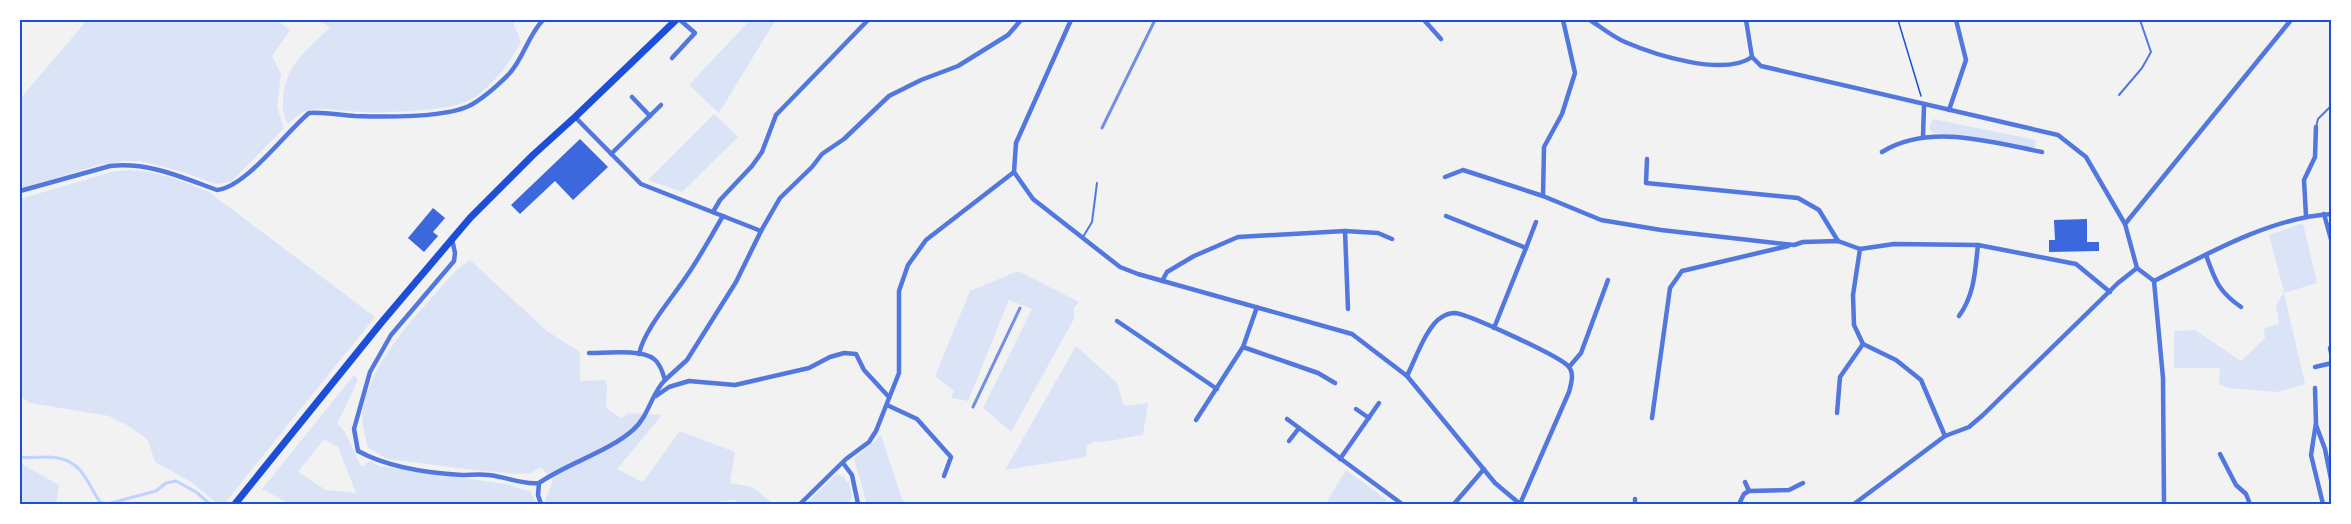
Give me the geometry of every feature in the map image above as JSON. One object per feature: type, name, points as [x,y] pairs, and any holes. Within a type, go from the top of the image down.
[{"type":"main road","points":[[235,504],[452,239],[519,169],[676,20]]},
{"type":"street","points":[[20,191],[110,166],[124,165],[151,167],[217,190],[225,189],[249,172],[309,113],[356,116],[420,115],[447,112],[469,106],[489,93],[511,72],[520,59],[529,38],[543,20]]},
{"type":"street","points":[[672,58],[695,33],[680,20]]},
{"type":"street","points":[[713,212],[720,200],[762,152],[776,115],[868,20]]},
{"type":"street","points":[[452,239],[454,261],[391,335],[369,372],[354,429],[358,451],[387,464],[461,475],[490,475],[528,484],[539,483],[633,430],[649,411],[665,380],[687,360],[736,282],[780,198],[822,154],[844,139],[889,96],[921,80],[958,66],[1008,35],[1021,20]]},
{"type":"street","points":[[1071,20],[1016,143],[1014,172],[1033,200],[1120,267],[1162,281],[1353,334],[1407,376],[1504,492],[1520,504],[1569,392],[1572,377],[1569,367],[1559,359],[1494,328],[1454,313],[1434,322],[1407,376]]},
{"type":"street","points":[[1424,20],[1441,39]]},
{"type":"street","points":[[1543,196],[1544,147],[1562,114],[1575,73],[1563,20]]},
{"type":"street","points":[[1590,20],[1623,42],[1676,59],[1721,65],[1743,64],[1752,57]]},
{"type":"street","points":[[1746,20],[1752,57],[1761,66],[1924,106],[2058,135],[2086,157],[2125,224],[2137,268],[2154,281],[2163,378],[2164,504]]},
{"type":"street","points":[[1949,110],[1966,60],[1956,20]]},
{"type":"street","points":[[2125,224],[2291,20]]},
{"type":"street","points":[[633,97],[650,116]]},
{"type":"street","points":[[611,154],[661,105]]},
{"type":"street","points":[[1923,136],[1924,106]]},
{"type":"street","points":[[575,117],[641,184],[761,231]]},
{"type":"street","points":[[2306,216],[2304,180],[2315,158],[2316,127]]},
{"type":"street","points":[[1882,152],[1897,143],[1923,136],[1976,140],[2042,152]]},
{"type":"street","points":[[1647,159],[1646,183],[1798,198],[1819,210],[1838,241]]},
{"type":"street","points":[[1445,177],[1463,170],[1543,196],[1601,220],[1661,230],[1794,245]]},
{"type":"street","points":[[800,504],[869,442],[887,405],[888,396],[899,372],[899,291],[908,265],[926,240],[1014,172]]},
{"type":"street","points":[[2324,214],[2331,243]]},
{"type":"street","points":[[2154,281],[2257,233],[2306,216],[2331,214]]},
{"type":"street","points":[[639,354],[652,327],[723,216]]},
{"type":"street","points":[[1446,216],[1526,248]]},
{"type":"street","points":[[1494,328],[1536,222]]},
{"type":"street","points":[[1162,281],[1167,272],[1194,256],[1238,237],[1345,231],[1378,233],[1392,239]]},
{"type":"street","points":[[1345,231],[1348,309]]},
{"type":"street","points":[[1652,418],[1670,288],[1682,271],[1803,242],[1838,241],[1860,249],[1894,244],[1978,245],[2076,264],[2110,292]]},
{"type":"street","points":[[1959,316],[1974,287],[1978,245]]},
{"type":"street","points":[[1860,249],[1853,295],[1854,325],[1863,344],[1896,360],[1921,380],[1945,436]]},
{"type":"street","points":[[2206,255],[2216,284],[2225,296],[2241,308]]},
{"type":"street","points":[[1854,504],[1945,436],[1969,427],[2137,268]]},
{"type":"street","points":[[1569,367],[1581,352],[1608,280]]},
{"type":"street","points":[[1196,420],[1243,347],[1257,307]]},
{"type":"street","points":[[1117,321],[1216,389]]},
{"type":"street","points":[[1837,413],[1840,377],[1863,344]]},
{"type":"street","points":[[1243,347],[1318,374],[1335,383]]},
{"type":"street","points":[[2330,348],[2331,357]]},
{"type":"street","points":[[589,353],[639,354],[653,358],[658,363],[665,380]]},
{"type":"street","points":[[654,398],[669,387],[689,381],[735,385],[809,368],[830,357],[844,353],[856,354],[864,370],[888,396]]},
{"type":"street","points":[[2315,367],[2331,363]]},
{"type":"street","points":[[2315,388],[2316,423],[2312,455],[2323,504]]},
{"type":"street","points":[[1341,459],[1379,403]]},
{"type":"street","points":[[887,405],[917,419],[951,457],[944,476]]},
{"type":"street","points":[[1356,409],[1369,418]]},
{"type":"street","points":[[1287,419],[1402,504]]},
{"type":"street","points":[[2316,423],[2325,449],[2331,484]]},
{"type":"street","points":[[1289,441],[1299,428]]},
{"type":"street","points":[[2220,454],[2236,485],[2246,494],[2250,504]]},
{"type":"street","points":[[843,463],[852,475],[858,504]]},
{"type":"street","points":[[1454,504],[1484,469]]},
{"type":"street","points":[[1790,480],[1793,488]]},
{"type":"street","points":[[1745,482],[1749,491]]},
{"type":"street","points":[[539,483],[538,495],[541,504]]},
{"type":"street","points":[[1739,504],[1744,494],[1749,491],[1783,491],[1803,483]]},
{"type":"street","points":[[528,484],[538,495]]},
{"type":"lane","points":[[2119,95],[2142,68],[2151,52],[2140,20]]},
{"type":"lane","points":[[2316,127],[2318,119],[2331,105]]},
{"type":"lane","points":[[1083,237],[1092,222],[1097,183]]},
{"type":"path","points":[[1898,20],[1924,106]]},
{"type":"shaded area","points":[[87,20],[277,20],[290,30],[272,56],[281,74],[277,107],[284,128],[231,182],[216,184],[180,171],[140,161],[125,161],[99,165],[20,189],[20,99]]},
{"type":"shaded area","points":[[318,20],[512,20],[521,42],[505,67],[486,89],[470,100],[459,104],[428,110],[392,112],[315,109],[302,113],[288,124],[283,104],[284,88],[298,60],[330,27]]},
{"type":"shaded area","points":[[750,20],[775,21],[719,113],[689,85]]},
{"type":"shaded area","points":[[714,114],[738,137],[682,192],[648,180]]},
{"type":"shaded area","points":[[1933,119],[2036,140],[2035,148],[1934,133],[1929,128]]},
{"type":"shaded area","points":[[129,170],[160,174],[209,192],[375,317],[224,504],[218,504],[191,482],[155,462],[148,440],[127,425],[109,416],[30,403],[20,396],[20,199],[111,172]]},
{"type":"shaded area","points":[[2303,223],[2317,283],[2284,293],[2305,384],[2277,392],[2228,388],[2219,384],[2220,368],[2174,368],[2174,331],[2195,330],[2241,361],[2265,338],[2264,328],[2279,324],[2276,305],[2284,292],[2269,235]]},
{"type":"shaded area","points":[[470,260],[547,331],[580,352],[580,381],[605,380],[606,408],[621,418],[629,413],[662,415],[617,469],[643,482],[680,431],[735,452],[730,483],[752,487],[774,504],[739,504],[734,500],[697,504],[547,504],[545,500],[553,481],[541,467],[531,473],[514,474],[457,468],[388,459],[368,448],[362,414],[379,366],[415,316],[455,271]]},
{"type":"shaded area","points":[[1018,271],[1079,302],[1074,308],[1074,319],[1011,432],[983,408],[1032,309],[1009,300],[968,401],[951,398],[954,391],[935,376],[970,291]]},
{"type":"shaded area","points":[[1076,346],[1117,383],[1124,406],[1148,403],[1143,435],[1095,441],[1087,446],[1086,457],[1005,470]]},
{"type":"shaded area","points":[[354,375],[358,380],[337,424],[344,431],[362,467],[370,461],[379,466],[506,484],[531,492],[537,504],[290,504],[262,489]],"holes":[[[324,439],[338,447],[356,493],[326,490],[298,472]]]},
{"type":"shaded area","points":[[881,435],[905,504],[867,504],[854,459]]},
{"type":"shaded area","points":[[20,463],[59,485],[56,504],[20,504]]},
{"type":"shaded area","points":[[1346,470],[1387,500],[1384,504],[1336,504],[1327,501]]},
{"type":"shaded area","points":[[837,474],[845,477],[846,482],[849,482],[852,498],[848,504],[806,504]]},
{"type":"building","points":[[580,139],[608,167],[573,200],[555,181],[520,214],[511,205]]},
{"type":"building","points":[[433,208],[445,218],[433,232],[438,236],[424,252],[408,238]]},
{"type":"building","points":[[2087,219],[2087,242],[2099,242],[2099,251],[2049,252],[2049,240],[2055,240],[2054,220]]},
{"type":"waterway","points":[[20,457],[53,457],[66,460],[84,475],[100,502],[107,504],[156,491],[166,483],[176,481],[196,492],[210,504]]},
{"type":"railway","points":[[1102,128],[1155,20]]},
{"type":"railway","points":[[973,407],[1020,308]]}]
